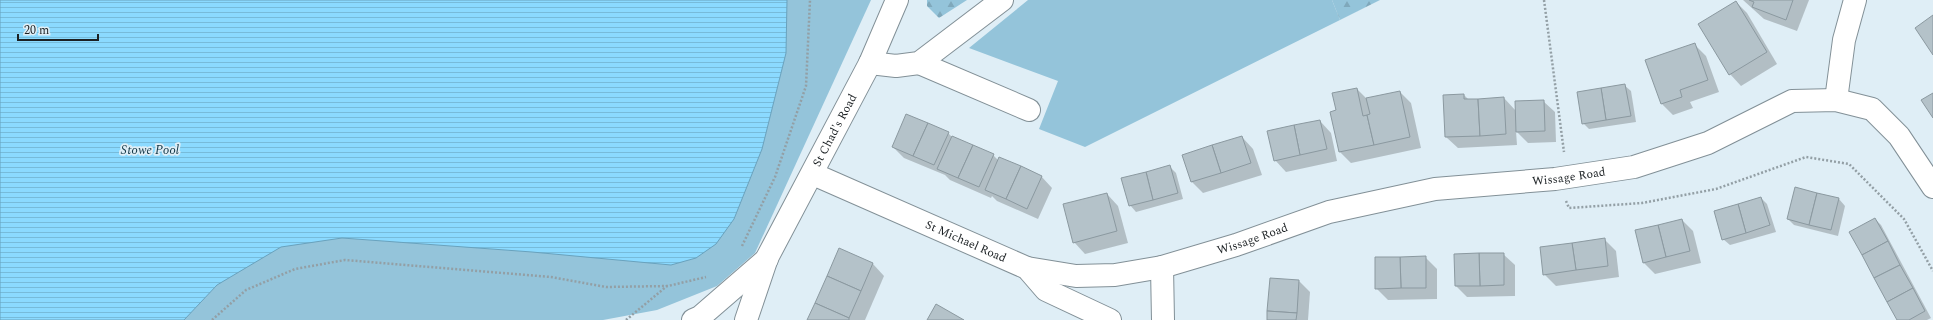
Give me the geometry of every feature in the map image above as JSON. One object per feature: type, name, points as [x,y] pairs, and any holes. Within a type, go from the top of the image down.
[{"type":"street","name":"St Chad's Road","points":[[746,320],[767,258],[813,174],[870,63],[897,0]]},
{"type":"street","points":[[870,63],[896,66],[919,63],[1002,0]]},
{"type":"street","points":[[1836,100],[1844,40],[1855,0]]},
{"type":"street","points":[[919,63],[1029,110]]},
{"type":"street","name":"Wissage Road","points":[[1027,268],[1076,276],[1115,275],[1162,267],[1236,245],[1329,212],[1435,190],[1554,179],[1634,167],[1708,143],[1792,101],[1836,100],[1872,109],[1899,136],[1933,186]]},
{"type":"street","name":"St Michael Road","points":[[813,174],[1027,268],[1046,290],[1110,320]]},
{"type":"street","name":"St Chad's Road","points":[[693,320],[700,317],[767,258]]},
{"type":"street","points":[[1162,267],[1163,320]]},
{"type":"path","points":[[738,251],[743,245],[775,176],[806,86],[810,0]]},
{"type":"path","points":[[1544,0],[1566,160],[1554,179],[1569,208],[1642,203],[1716,189],[1806,156],[1849,164],[1904,219],[1933,271]]},
{"type":"path","points":[[212,320],[246,290],[294,269],[345,260],[551,277],[606,287],[668,286],[710,276]]},
{"type":"path","points":[[626,320],[668,286]]},
{"type":"green space","name":"Stowe Pool","points":[[0,0],[871,0],[755,253],[717,286],[657,310],[603,320],[0,320]]},
{"type":"green space","points":[[927,0],[967,0],[939,18],[927,6]]},
{"type":"green space","points":[[1028,0],[1332,0],[1340,20],[1085,147],[1039,129],[1058,81],[969,48]]},
{"type":"green space","points":[[1332,0],[1380,0],[1340,20]]},
{"type":"water","name":"Stowe Pool","points":[[0,0],[787,0],[786,53],[762,149],[734,219],[716,244],[696,258],[671,265],[532,252],[342,238],[281,247],[217,285],[184,320],[0,320]]},
{"type":"building","points":[[1749,0],[1793,0],[1786,20],[1752,7],[1754,2]]},
{"type":"building","points":[[1736,1],[1767,52],[1729,75],[1698,24]]},
{"type":"building","points":[[1933,15],[1933,55],[1915,28]]},
{"type":"building","points":[[1695,43],[1708,80],[1680,90],[1682,97],[1661,104],[1645,60]]},
{"type":"building","points":[[1625,84],[1631,116],[1606,120],[1601,88]]},
{"type":"building","points":[[1357,88],[1363,116],[1367,115],[1374,145],[1339,152],[1330,112],[1336,110],[1332,93]]},
{"type":"building","points":[[1601,88],[1606,120],[1582,124],[1577,92]]},
{"type":"building","points":[[1400,91],[1410,137],[1374,145],[1367,115],[1370,114],[1366,98]]},
{"type":"building","points":[[1933,93],[1933,118],[1921,100]]},
{"type":"building","points":[[1464,94],[1464,99],[1478,99],[1480,136],[1445,137],[1443,95]]},
{"type":"building","points":[[1504,97],[1506,134],[1480,136],[1478,99]]},
{"type":"building","points":[[1544,100],[1545,131],[1516,132],[1515,101]]},
{"type":"building","points":[[906,114],[928,123],[913,156],[892,147]]},
{"type":"building","points":[[1320,120],[1327,149],[1300,155],[1294,125]]},
{"type":"building","points":[[928,123],[949,132],[934,165],[913,156]]},
{"type":"building","points":[[1294,125],[1300,155],[1274,161],[1267,131]]},
{"type":"building","points":[[952,136],[973,145],[958,178],[937,169]]},
{"type":"building","points":[[1242,136],[1251,163],[1221,173],[1212,145]]},
{"type":"building","points":[[973,145],[994,154],[979,187],[958,178]]},
{"type":"building","points":[[1212,145],[1221,173],[1191,182],[1182,155]]},
{"type":"building","points":[[999,157],[1021,166],[1006,199],[985,190]]},
{"type":"building","points":[[1170,165],[1178,193],[1153,200],[1146,172]]},
{"type":"building","points":[[1021,166],[1042,176],[1027,209],[1006,199]]},
{"type":"building","points":[[1146,172],[1153,200],[1129,206],[1121,178]]},
{"type":"building","points":[[1795,187],[1817,193],[1809,225],[1787,219]]},
{"type":"building","points":[[1107,193],[1117,231],[1073,243],[1063,204]]},
{"type":"building","points":[[1817,193],[1839,198],[1831,230],[1809,225]]},
{"type":"building","points":[[1761,197],[1770,225],[1746,233],[1738,204]]},
{"type":"building","points":[[1738,204],[1746,233],[1722,240],[1714,211]]},
{"type":"building","points":[[1875,218],[1888,241],[1862,255],[1849,232]]},
{"type":"building","points":[[1682,219],[1690,251],[1666,257],[1658,225]]},
{"type":"building","points":[[1658,225],[1666,257],[1643,263],[1635,230]]},
{"type":"building","points":[[1605,238],[1608,266],[1576,270],[1572,243]]},
{"type":"building","points":[[1888,241],[1900,265],[1874,278],[1862,255]]},
{"type":"building","points":[[1572,243],[1576,270],[1543,275],[1540,247]]},
{"type":"building","points":[[839,248],[873,263],[861,291],[827,276]]},
{"type":"building","points":[[1479,253],[1504,253],[1504,285],[1480,286]]},
{"type":"building","points":[[1479,253],[1480,286],[1455,286],[1454,254]]},
{"type":"building","points":[[1426,256],[1426,288],[1401,288],[1400,257]]},
{"type":"building","points":[[1375,257],[1400,257],[1401,288],[1375,289]]},
{"type":"building","points":[[1900,265],[1913,288],[1887,302],[1874,278]]},
{"type":"building","points":[[827,276],[861,291],[849,318],[815,303]]},
{"type":"building","points":[[1270,278],[1299,280],[1297,313],[1267,311]]},
{"type":"building","points":[[1913,288],[1925,311],[1909,320],[1897,320],[1887,302]]},
{"type":"building","points":[[815,303],[849,318],[849,320],[807,320]]},
{"type":"building","points":[[936,304],[964,320],[927,320]]},
{"type":"building","points":[[1267,311],[1297,313],[1296,320],[1267,320]]}]
